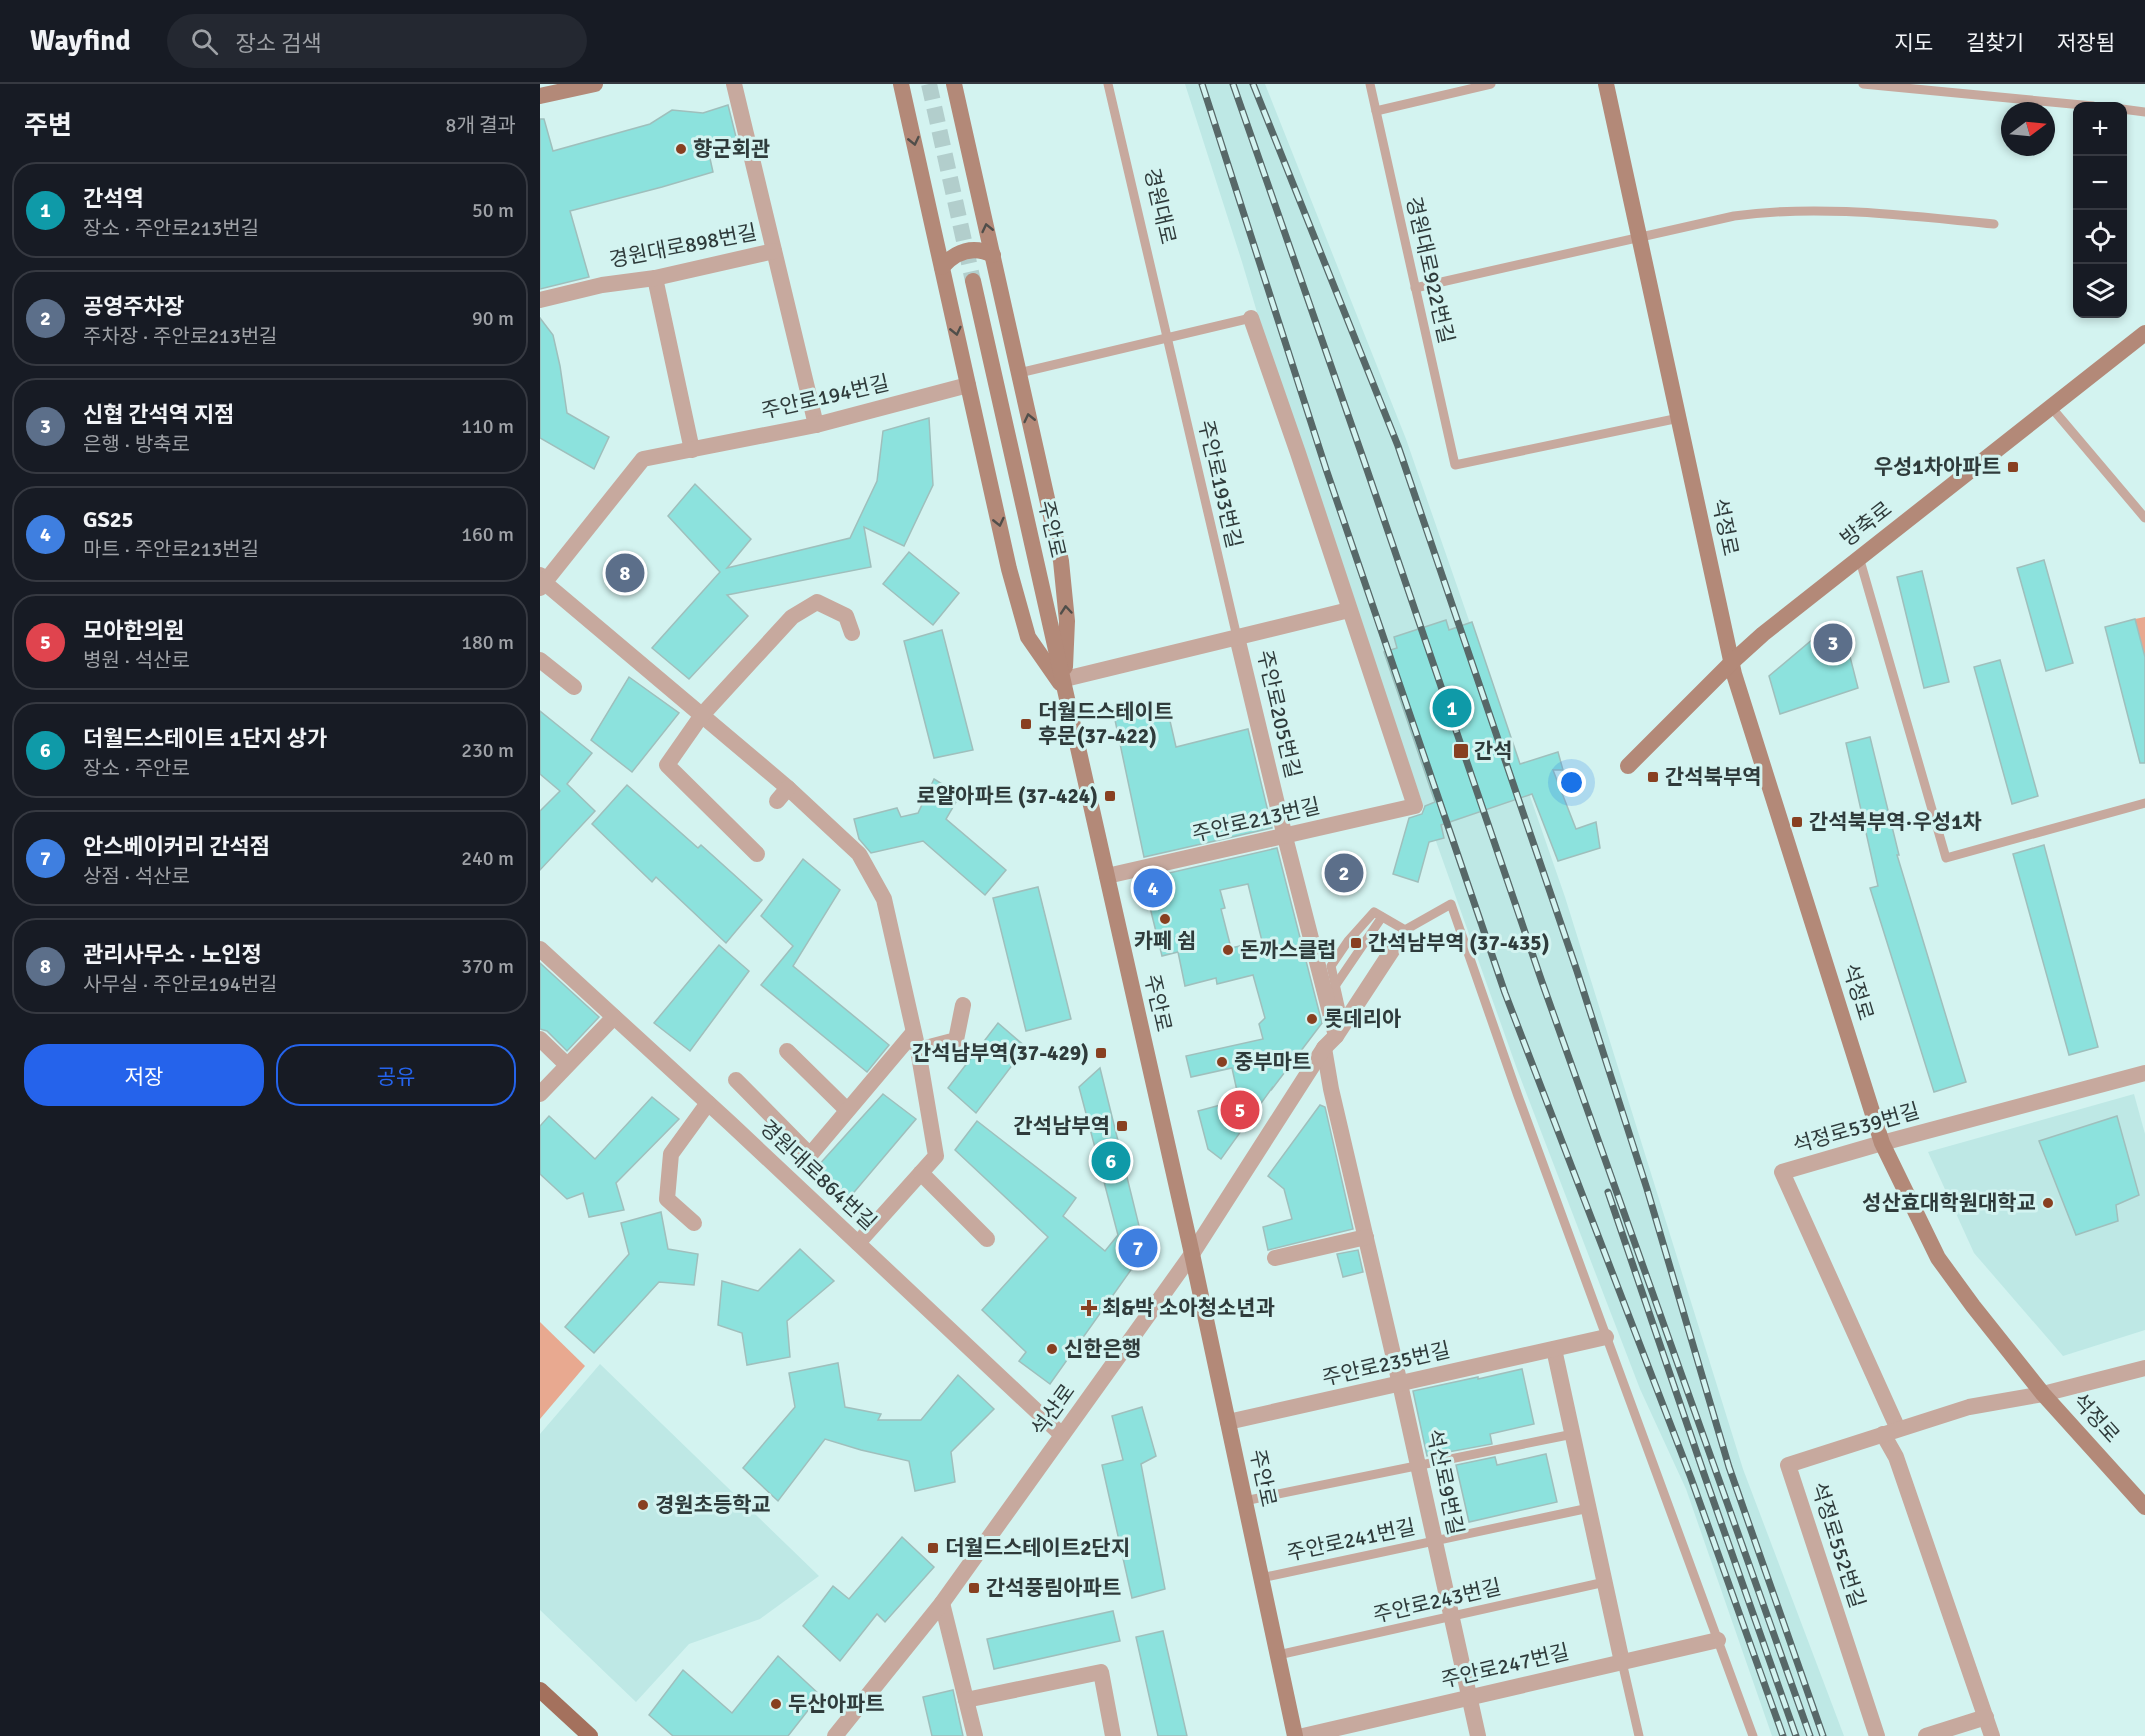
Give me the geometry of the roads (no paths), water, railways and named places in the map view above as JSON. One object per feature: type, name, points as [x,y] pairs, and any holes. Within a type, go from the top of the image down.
[{"type":"main road","points":[[540,96],[595,84]]},
{"type":"main road","points":[[901,84],[1009,569],[1028,637],[1065,684]]},
{"type":"main road","points":[[954,84],[1062,561],[1067,621],[1065,684]]},
{"type":"main road","name":"석정로","points":[[1606,84],[1732,662],[1882,1143],[1938,1258],[2043,1394],[2145,1507]]},
{"type":"main road","points":[[942,267],[950,258],[973,249],[993,255]]},
{"type":"main road","name":"주안로","points":[[973,281],[1065,684],[1295,1736]]},
{"type":"main road","name":"방축로","points":[[1628,766],[1763,634],[2145,333]]},
{"type":"main road","points":[[540,1690],[590,1736]]},
{"type":"street","name":"경원대로898번길","points":[[734,84],[816,425]]},
{"type":"street","name":"경원대로898번길","points":[[540,300],[602,285],[656,279],[774,251]]},
{"type":"street","points":[[656,279],[692,450]]},
{"type":"street","points":[[1251,318],[1349,610]]},
{"type":"street","name":"주안로194번길","points":[[542,582],[643,459],[816,425],[968,386]]},
{"type":"street","points":[[542,582],[702,716],[782,794],[859,854],[884,899],[918,1050],[936,1156],[858,1243]]},
{"type":"street","points":[[757,854],[667,765],[702,716],[792,616],[817,602],[846,616],[852,633]]},
{"type":"street","name":"주안로205번길","points":[[1065,684],[1237,637],[1349,610]]},
{"type":"street","name":"주안로213번길","points":[[1107,876],[1415,806],[1349,610]]},
{"type":"street","name":"주안로205번길","points":[[1237,637],[1334,1036]]},
{"type":"street","points":[[540,660],[574,687]]},
{"type":"street","name":"석산로","points":[[835,1736],[942,1603],[1062,1436],[1191,1254],[1393,949]]},
{"type":"street","name":"경원대로864번길","points":[[540,950],[708,1103],[1062,1436]]},
{"type":"street","points":[[918,1050],[956,1040],[963,1005]]},
{"type":"street","points":[[540,1094],[614,1017]]},
{"type":"street","points":[[736,1080],[810,1155],[913,1032]]},
{"type":"street","name":"석산로9번길","points":[[1334,1036],[1331,1089],[1419,1465],[1478,1736]]},
{"type":"street","points":[[540,1039],[567,1065]]},
{"type":"street","points":[[787,1051],[848,1110]]},
{"type":"street","name":"석정로539번길","points":[[1891,1431],[1782,1172],[2145,1073]]},
{"type":"street","points":[[694,1223],[668,1199],[671,1154],[708,1103]]},
{"type":"street","points":[[921,1173],[987,1239]]},
{"type":"street","points":[[1275,1258],[1366,1237]]},
{"type":"street","name":"주안로235번길","points":[[1228,1422],[1606,1337]]},
{"type":"street","points":[[1554,1349],[1622,1662]]},
{"type":"street","name":"석정로552번길","points":[[1877,1736],[1788,1465],[1969,1407],[2043,1394],[2145,1368]]},
{"type":"street","points":[[1891,1431],[1896,1457],[1992,1736]]},
{"type":"street","points":[[942,1603],[975,1736]]},
{"type":"street","name":"주안로247번길","points":[[1303,1736],[1718,1640]]},
{"type":"street","points":[[966,1700],[1101,1672],[1113,1736]]},
{"type":"street","points":[[1926,1736],[1986,1717]]},
{"type":"lane","name":"경원대로","points":[[1108,84],[1168,338]]},
{"type":"lane","name":"경원대로922번길","points":[[1370,84],[1455,465],[1678,418]]},
{"type":"lane","points":[[1376,111],[1491,84]]},
{"type":"lane","points":[[1863,84],[2073,104]]},
{"type":"lane","points":[[2127,110],[2145,112]]},
{"type":"lane","points":[[1415,288],[1755,213],[1842,210],[1994,224]]},
{"type":"lane","points":[[1019,373],[1251,318]]},
{"type":"lane","name":"주안로193번길","points":[[1168,338],[1237,637]]},
{"type":"lane","points":[[2051,407],[2145,518]]},
{"type":"lane","points":[[1859,557],[1946,858],[2145,803]]},
{"type":"lane","points":[[1393,949],[1405,930],[1450,904],[1518,1096],[1753,1736]]},
{"type":"lane","points":[[1334,1036],[1335,986],[1331,966],[1342,949],[1374,912],[1405,930]]},
{"type":"lane","points":[[1335,986],[1382,917]]},
{"type":"lane","points":[[1245,1501],[1573,1434]]},
{"type":"lane","name":"주안로241번길","points":[[1261,1578],[1589,1508]]},
{"type":"lane","name":"주안로243번길","points":[[1278,1655],[1605,1582]]},
{"type":"lane","points":[[1622,1662],[1639,1736]]},
{"type":"tunnel","points":[[929,84],[973,281]]},
{"type":"railway","points":[[1202,84],[1326,469],[1505,993],[1691,1478],[1783,1736]]},
{"type":"railway","points":[[1233,84],[1542,982],[1810,1736]]},
{"type":"railway","points":[[1253,84],[1398,446],[1577,971],[1647,1189],[1729,1467],[1823,1736]]},
{"type":"railway","points":[[1608,1192],[1796,1736]]},
{"type":"place","name":"향군회관","points":[[681,149]]},
{"type":"place","name":"우성1차아파트","points":[[2013,467]]},
{"type":"place","name":"관리사무소 · 노인정","points":[[625,573]]},
{"type":"place","name":"신협 간석역 지점","points":[[1833,643]]},
{"type":"place","name":"간석역","points":[[1452,708]]},
{"type":"place","name":"더월드스테이트 후문(37-422)","points":[[1026,724]]},
{"type":"place","name":"간석","points":[[1461,751]]},
{"type":"place","name":"간석북부역","points":[[1653,777]]},
{"type":"place","name":"로얄아파트 (37-424)","points":[[1110,796]]},
{"type":"place","name":"간석북부역·우성1차","points":[[1797,822]]},
{"type":"place","name":"공영주차장","points":[[1344,873]]},
{"type":"place","name":"GS25","points":[[1153,888]]},
{"type":"place","name":"카페 쉼","points":[[1165,919]]},
{"type":"place","name":"간석남부역 (37-435)","points":[[1356,943]]},
{"type":"place","name":"돈까스클럽","points":[[1228,950]]},
{"type":"place","name":"롯데리아","points":[[1312,1019]]},
{"type":"place","name":"간석남부역(37-429)","points":[[1101,1053]]},
{"type":"place","name":"중부마트","points":[[1222,1062]]},
{"type":"place","name":"모아한의원","points":[[1240,1110]]},
{"type":"place","name":"간석남부역","points":[[1122,1126]]},
{"type":"place","name":"더월드스테이트 1단지 상가","points":[[1111,1161]]},
{"type":"place","name":"성산효대학원대학교","points":[[2048,1203]]},
{"type":"place","name":"안스베이커리 간석점","points":[[1138,1248]]},
{"type":"place","name":"최&박 소아청소년과","points":[[1089,1308]]},
{"type":"place","name":"신한은행","points":[[1052,1349]]},
{"type":"place","name":"경원초등학교","points":[[643,1505]]},
{"type":"place","name":"더월드스테이트2단지","points":[[933,1548]]},
{"type":"place","name":"간석풍림아파트","points":[[974,1588]]},
{"type":"place","name":"두산아파트","points":[[776,1704]]}]
